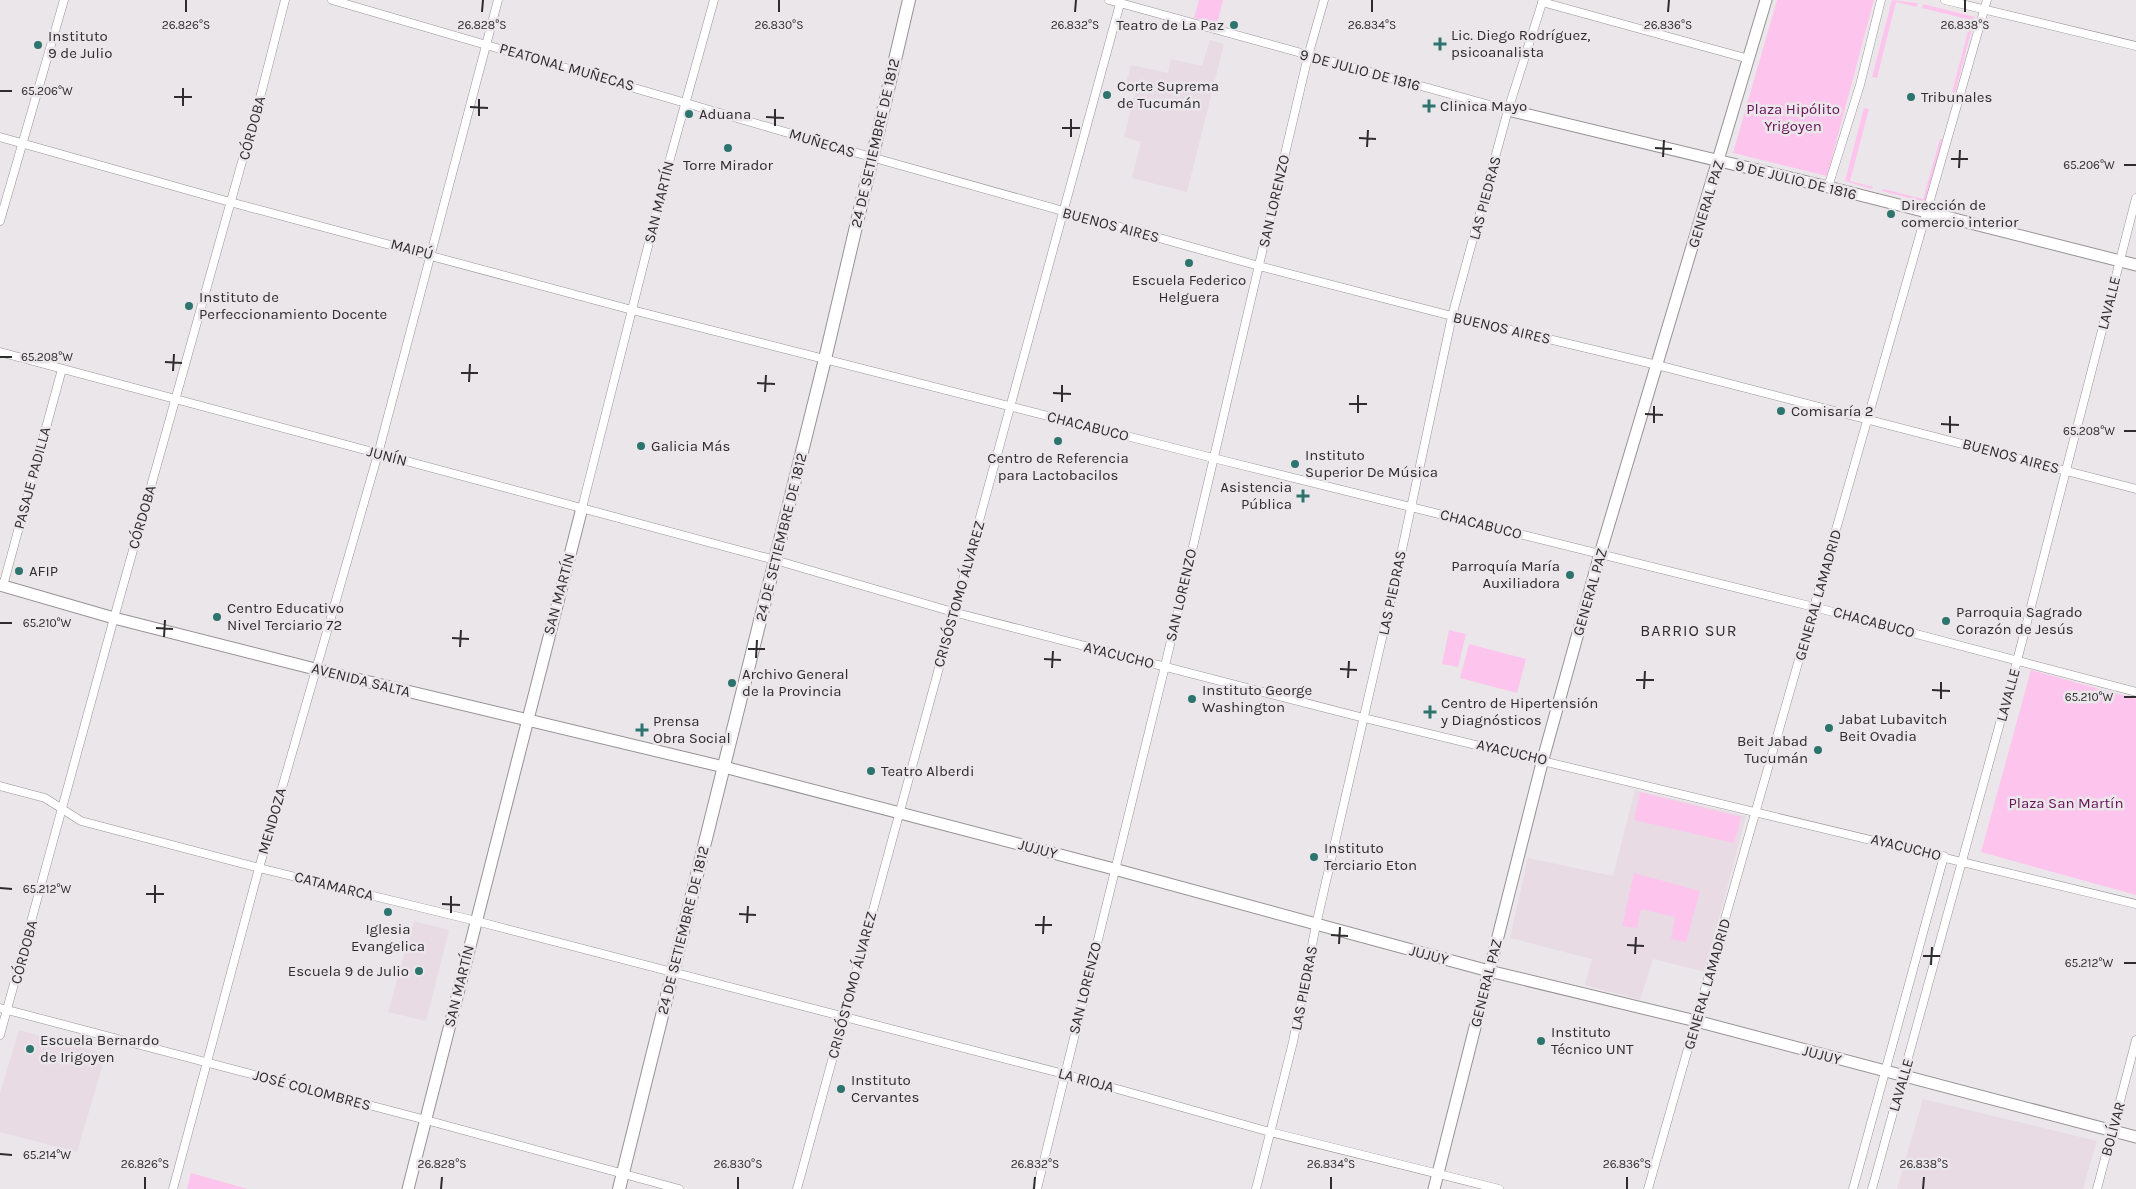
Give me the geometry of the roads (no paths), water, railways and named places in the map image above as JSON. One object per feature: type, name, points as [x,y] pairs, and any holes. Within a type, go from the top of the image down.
[{"type":"main road","name":"24 DE SETIEMBRE DE 1812","points":[[619,1189],[825,358],[909,0]]},
{"type":"street","points":[[0,221],[64,0]]},
{"type":"street","name":"CÓRDOBA","points":[[0,1035],[4,1009],[63,810],[284,0]]},
{"type":"street","name":"PEATONAL MUÑECAS","points":[[332,0],[686,102]]},
{"type":"street","name":"MENDOZA","points":[[173,1189],[259,868],[378,454],[498,0]]},
{"type":"street","name":"SAN MARTÍN","points":[[408,1189],[526,720],[714,0]]},
{"type":"street","name":"9 DE JULIO DE 1816","points":[[1109,0],[1508,110],[1719,160],[2136,265]]},
{"type":"street","name":"SAN LORENZO","points":[[1037,1189],[1165,666],[1308,56],[1324,0]]},
{"type":"street","name":"GENERAL PAZ","points":[[1434,1189],[1543,759],[1600,554],[1766,0]]},
{"type":"street","points":[[1828,187],[1860,85],[1881,0]]},
{"type":"street","points":[[1945,0],[2136,46]]},
{"type":"street","name":"GENERAL LAMADRID","points":[[1648,1189],[1988,0]]},
{"type":"street","points":[[1543,1],[1749,59]]},
{"type":"street","name":"LAS PIEDRAS","points":[[1256,1189],[1293,1042],[1316,925],[1364,718],[1452,316],[1508,110],[1543,1]]},
{"type":"street","name":"CRISÓSTOMO ÁLVAREZ","points":[[797,1189],[953,612],[1012,407],[1120,2]]},
{"type":"street","name":"MUÑECAS","points":[[686,102],[871,157]]},
{"type":"street","name":"MAIPÚ","points":[[0,137],[230,202],[431,254],[632,310],[825,358]]},
{"type":"street","name":"BUENOS AIRES","points":[[871,157],[1259,266],[1452,316],[1657,365],[2136,489]]},
{"type":"street","name":"LAVALLE","points":[[1872,1189],[2017,661],[2136,198]]},
{"type":"street","name":"JUNÍN","points":[[0,352],[283,426],[378,454],[775,560]]},
{"type":"street","name":"CHACABUCO","points":[[825,358],[1213,458],[1814,607],[2136,692]]},
{"type":"street","name":"PASAJE PADILLA","points":[[1,586],[62,369]]},
{"type":"street","name":"AYACUCHO","points":[[775,560],[953,612],[1364,718],[1543,759],[2136,904]]},
{"type":"street","name":"AVENIDA SALTA","points":[[1,586],[114,618],[315,669],[724,767]]},
{"type":"street","name":"JUJUY","points":[[724,767],[1114,869],[1489,971],[1696,1021],[2136,1137]]},
{"type":"street","name":"CATAMARCA","points":[[0,786],[45,798],[81,821],[673,973]]},
{"type":"street","name":"LAVALLE","points":[[1853,1189],[1944,856]]},
{"type":"street","name":"LA RIOJA","points":[[673,973],[1064,1074],[1270,1132],[1499,1189]]},
{"type":"street","name":"JOSÉ COLOMBRES","points":[[4,1009],[679,1189]]},
{"type":"street","name":"BOLÍVAR","points":[[2097,1189],[2136,1040]]},
{"type":"place","name":"Teatro de La Paz","points":[[1234,25]]},
{"type":"place","name":"Lic. Diego Rodríguez, psicoanalista","points":[[1440,44]]},
{"type":"place","name":"Instituto 9 de Julio","points":[[38,45]]},
{"type":"place","name":"Corte Suprema de Tucumán","points":[[1107,95]]},
{"type":"place","name":"Tribunales","points":[[1911,97]]},
{"type":"place","name":"Clinica Mayo","points":[[1429,106]]},
{"type":"place","name":"Aduana","points":[[689,114]]},
{"type":"place","name":"Torre Mirador","points":[[728,148]]},
{"type":"place","name":"Dirección de comercio interior","points":[[1891,214]]},
{"type":"place","name":"Escuela Federico Helguera","points":[[1189,263]]},
{"type":"place","name":"Instituto de Perfeccionamiento Docente","points":[[189,306]]},
{"type":"place","name":"Comisaría 2","points":[[1781,411]]},
{"type":"place","name":"Centro de Referencia para Lactobacilos","points":[[1058,441]]},
{"type":"place","name":"Galicia Más","points":[[641,446]]},
{"type":"place","name":"Instituto Superior De Música","points":[[1295,464]]},
{"type":"place","name":"Asistencia Pública","points":[[1303,496]]},
{"type":"place","name":"AFIP","points":[[19,571]]},
{"type":"place","name":"Parroquía María Auxiliadora","points":[[1570,575]]},
{"type":"place","name":"Centro Educativo Nivel Terciario 72","points":[[217,617]]},
{"type":"place","name":"Parroquia Sagrado Corazón de Jesús","points":[[1946,621]]},
{"type":"place","name":"Archivo General de la Provincia","points":[[732,683]]},
{"type":"place","name":"Instituto George Washington","points":[[1192,699]]},
{"type":"place","name":"Centro de Hipertensión y Diagnósticos","points":[[1430,712]]},
{"type":"place","name":"Jabat Lubavitch Beit Ovadia","points":[[1829,728]]},
{"type":"place","name":"Prensa Obra Social","points":[[642,730]]},
{"type":"place","name":"Beit Jabad Tucumán","points":[[1818,750]]},
{"type":"place","name":"Teatro Alberdi","points":[[871,771]]},
{"type":"place","name":"Instituto Terciario Eton","points":[[1314,857]]},
{"type":"place","name":"Iglesia Evangelica","points":[[388,912]]},
{"type":"place","name":"Escuela 9 de Julio","points":[[419,971]]},
{"type":"place","name":"Instituto Técnico UNT","points":[[1541,1041]]},
{"type":"place","name":"Escuela Bernardo de Irigoyen","points":[[30,1049]]},
{"type":"place","name":"Instituto Cervantes","points":[[841,1089]]},
{"type":"district","name":"BARRIO SUR","points":[[1689,630]]},
{"type":"park label","name":"Plaza Hipólito Yrigoyen","points":[[1793,118]]},
{"type":"park label","name":"Plaza San Martín","points":[[2066,803]]}]
